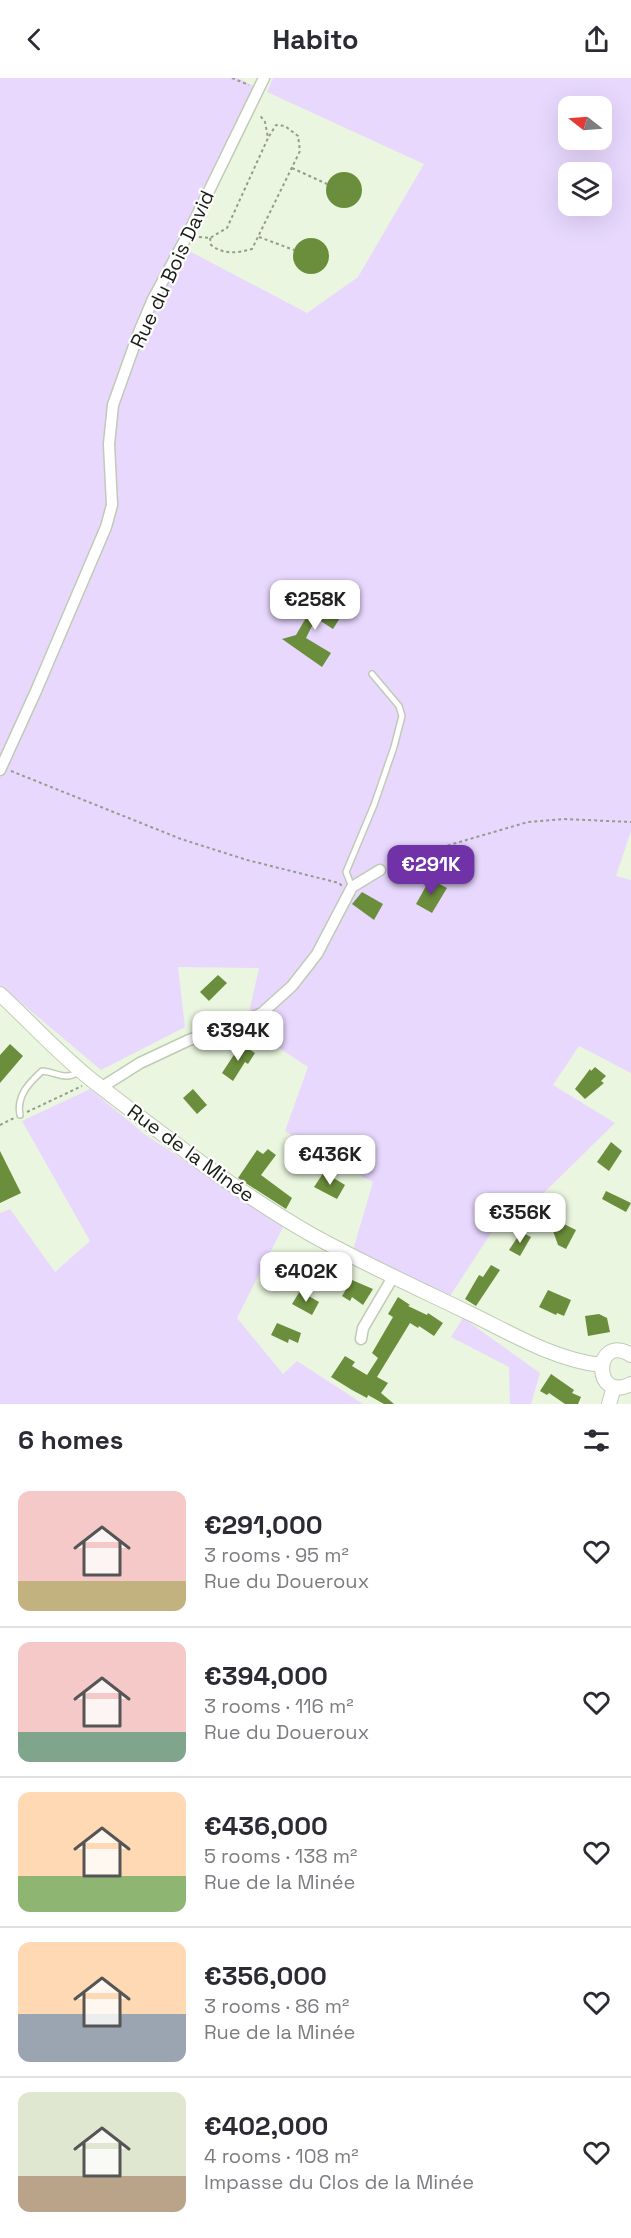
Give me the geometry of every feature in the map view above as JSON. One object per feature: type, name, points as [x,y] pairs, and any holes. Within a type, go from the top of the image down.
[{"type":"street","name":"Rue du Bois David","points":[[0,769],[106,527],[112,505],[109,444],[113,405],[139,332],[153,299],[187,236],[264,78]]},
{"type":"street","points":[[98,1084],[189,1040],[262,1013],[292,986],[316,954],[350,889],[380,870]]},
{"type":"street","name":"Rue de la Minée","points":[[0,994],[82,1071],[192,1157],[312,1234],[393,1277],[550,1351],[586,1364],[601,1365]]},
{"type":"street","points":[[361,1339],[363,1328],[393,1277]]},
{"type":"street","points":[[631,1355],[620,1351],[614,1352],[608,1355],[601,1365],[602,1376],[614,1387],[625,1387],[631,1384]]},
{"type":"street","points":[[609,1404],[614,1387]]},
{"type":"lane","points":[[350,889],[346,872],[374,805],[402,716],[399,706],[372,674]]},
{"type":"lane","points":[[20,1115],[18,1106],[21,1096],[26,1087],[42,1071],[64,1077],[72,1077],[82,1071]]},
{"type":"path","points":[[232,78],[259,90]]},
{"type":"path","points":[[252,104],[265,122],[268,138]]},
{"type":"path","points":[[187,236],[210,238],[227,228],[268,138],[276,125],[285,126],[298,136],[300,151],[252,249],[233,254],[216,249],[211,245],[210,238]]},
{"type":"path","points":[[292,168],[327,184]]},
{"type":"path","points":[[259,237],[294,250]]},
{"type":"path","points":[[0,769],[181,838],[247,860],[339,883],[350,889]]},
{"type":"path","points":[[380,870],[415,855],[528,822],[563,819],[631,822]]},
{"type":"path","points":[[0,1125],[98,1084]]},
{"type":"shaded area","points":[[0,78],[238,78],[256,87],[176,244],[307,313],[358,277],[424,164],[267,92],[273,78],[631,78],[631,831],[616,876],[631,880],[631,1073],[579,1046],[553,1085],[615,1123],[507,1229],[497,1224],[450,1296],[353,1250],[373,1182],[327,1158],[285,1131],[308,1067],[246,1026],[259,968],[178,967],[185,1027],[101,1070],[0,985]]},
{"type":"shaded area","points":[[90,1089],[143,1133],[283,1227],[237,1318],[283,1374],[297,1361],[363,1404],[0,1404],[0,1213],[10,1209],[55,1272],[90,1241],[22,1121]]},
{"type":"shaded area","points":[[463,1318],[540,1373],[531,1404],[510,1404],[509,1367],[451,1337]]},
{"type":"building","points":[[344,172],[357,177],[362,190],[357,203],[344,208],[331,203],[326,190],[331,177]]},
{"type":"building","points":[[311,238],[324,243],[329,256],[324,269],[311,274],[298,269],[293,256],[298,243]]},
{"type":"building","points":[[318,597],[325,600],[323,604],[343,613],[333,629],[316,618],[306,638],[331,653],[322,667],[282,639],[296,635],[307,616],[304,614],[313,599],[316,601]]},
{"type":"building","points":[[430,879],[447,888],[432,913],[416,904]]},
{"type":"building","points":[[362,892],[383,904],[374,920],[352,904]]},
{"type":"building","points":[[218,975],[227,983],[209,1001],[200,992]]},
{"type":"building","points":[[10,1044],[23,1056],[0,1083],[0,1055]]},
{"type":"building","points":[[241,1044],[255,1053],[248,1064],[245,1062],[233,1081],[222,1073]]},
{"type":"building","points":[[595,1067],[606,1076],[601,1081],[604,1083],[585,1099],[575,1089],[590,1069],[591,1071]]},
{"type":"building","points":[[193,1089],[207,1105],[197,1114],[183,1098]]},
{"type":"building","points":[[611,1142],[622,1151],[609,1171],[597,1162]]},
{"type":"building","points":[[268,1149],[276,1155],[261,1175],[292,1198],[286,1209],[238,1178],[257,1150],[263,1154]]},
{"type":"building","points":[[0,1151],[21,1193],[0,1203]]},
{"type":"building","points":[[324,1172],[345,1185],[337,1199],[314,1187]]},
{"type":"building","points":[[606,1191],[631,1203],[626,1212],[602,1199]]},
{"type":"building","points":[[549,1203],[556,1207],[549,1220],[536,1213]]},
{"type":"building","points":[[558,1221],[576,1230],[566,1249],[558,1245],[553,1231]]},
{"type":"building","points":[[521,1232],[531,1237],[520,1256],[509,1250]]},
{"type":"building","points":[[491,1265],[500,1270],[476,1306],[465,1299],[479,1275],[483,1277]]},
{"type":"building","points":[[352,1280],[373,1289],[363,1305],[352,1297],[350,1301],[342,1296]]},
{"type":"building","points":[[548,1290],[571,1300],[564,1316],[539,1307]]},
{"type":"building","points":[[300,1291],[319,1302],[312,1315],[292,1304]]},
{"type":"building","points":[[398,1297],[410,1305],[408,1306],[427,1315],[428,1313],[443,1323],[434,1336],[410,1323],[377,1377],[388,1383],[381,1393],[394,1404],[384,1404],[368,1395],[367,1398],[331,1377],[345,1356],[355,1362],[352,1366],[367,1375],[378,1358],[372,1353],[393,1317],[388,1314]]},
{"type":"building","points":[[599,1314],[607,1318],[610,1332],[588,1336],[585,1316]]},
{"type":"building","points":[[277,1323],[301,1333],[298,1343],[289,1339],[288,1343],[271,1335]]},
{"type":"building","points":[[551,1374],[574,1390],[572,1393],[581,1397],[578,1404],[565,1404],[549,1393],[547,1395],[540,1391]]}]
